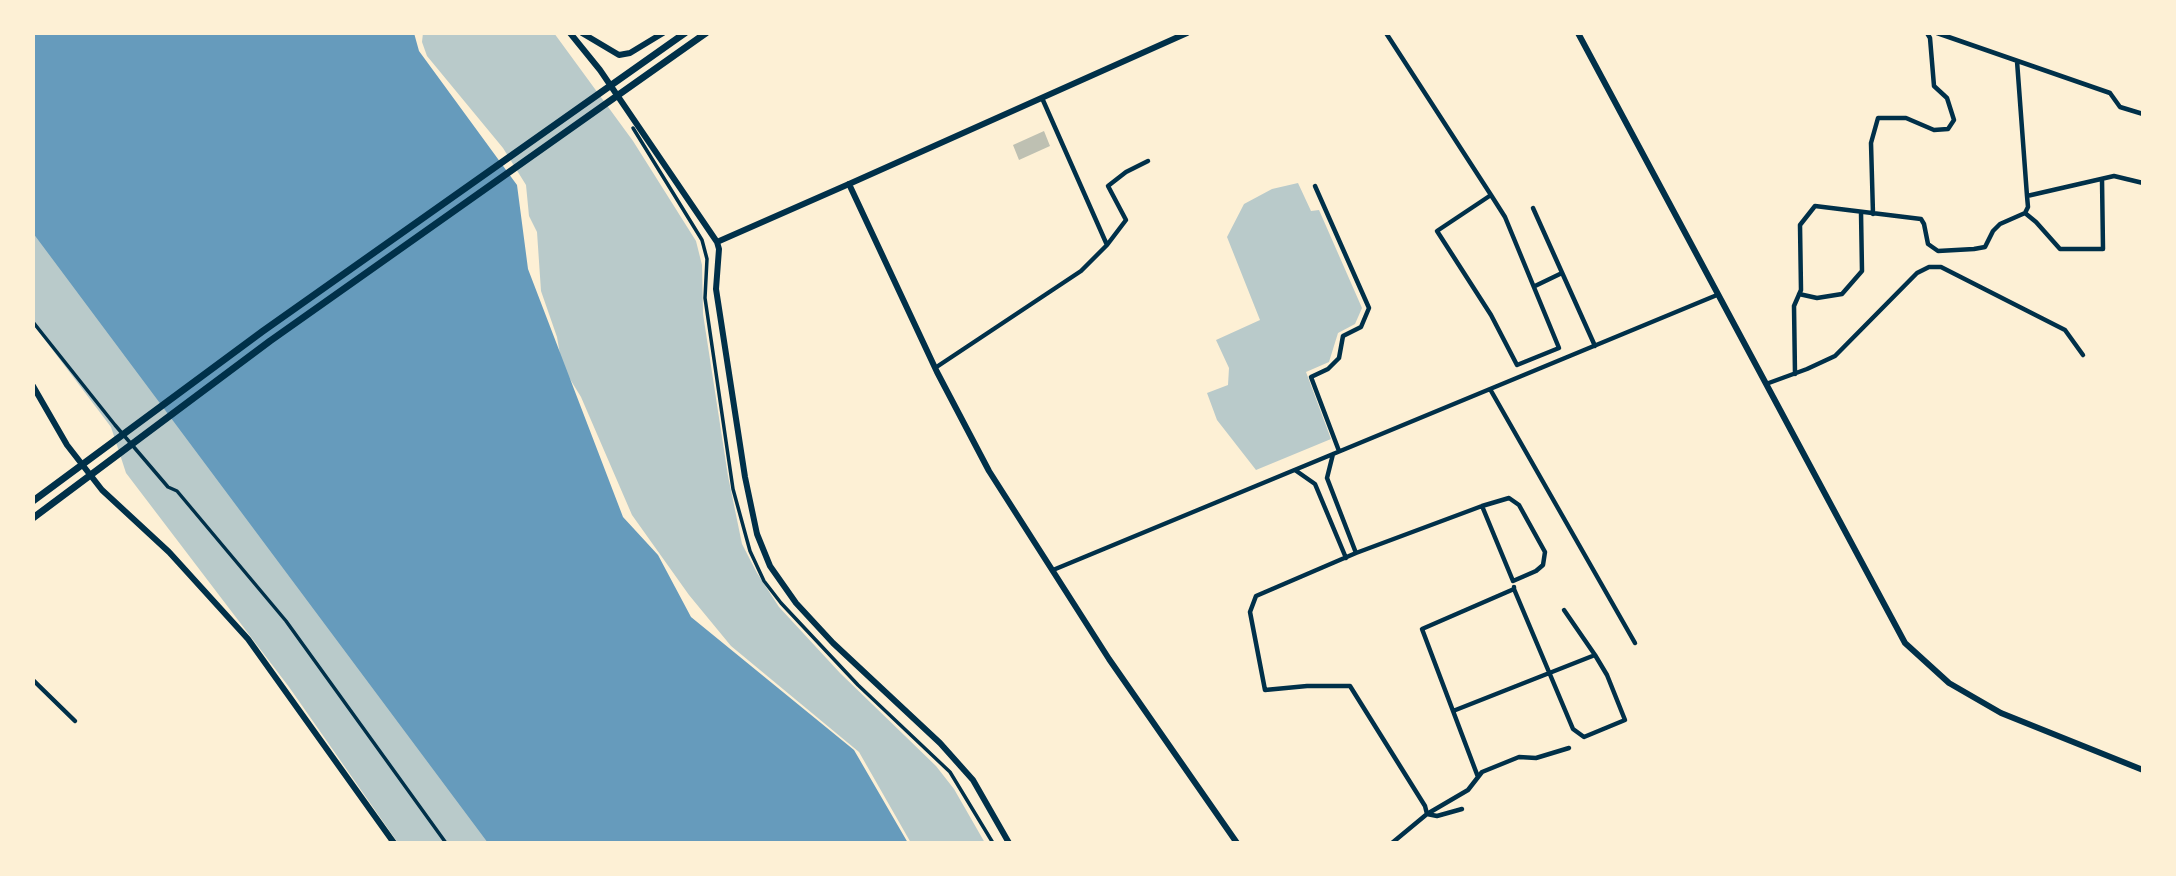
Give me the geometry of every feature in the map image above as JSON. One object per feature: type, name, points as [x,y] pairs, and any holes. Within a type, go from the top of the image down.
[{"type":"main road","points":[[33,501],[263,331],[685,33]]},
{"type":"main road","points":[[33,517],[270,341],[706,33]]},
{"type":"street","points":[[570,33],[600,70],[717,242],[719,249],[716,289],[743,464],[757,534],[770,566],[796,603],[833,643],[940,743],[962,768],[972,780],[1009,843]]},
{"type":"street","points":[[582,33],[619,55],[630,53],[663,33]]},
{"type":"street","points":[[717,242],[1187,33]]},
{"type":"street","points":[[1386,33],[1492,195],[1505,217],[1535,286],[1559,348],[1517,365],[1491,315],[1437,231],[1492,195]]},
{"type":"street","points":[[1578,33],[1905,643],[1949,684],[2001,713],[2143,770]]},
{"type":"street","points":[[1873,214],[1871,143],[1878,118],[1906,118],[1934,130],[1948,129],[1954,120],[1947,98],[1934,86],[1930,38],[1927,33]]},
{"type":"street","points":[[1937,33],[2110,93],[2120,107],[2143,114]]},
{"type":"street","points":[[1795,374],[1794,306],[1799,294],[1800,226],[1815,206],[1921,219],[1928,244],[1938,251],[1985,247],[2000,223],[2025,213],[2028,207],[2017,61]]},
{"type":"street","points":[[1042,98],[1107,245]]},
{"type":"street","points":[[633,128],[702,240],[707,259],[705,298],[733,489],[750,551],[759,571],[781,603],[832,658],[950,772],[993,843]]},
{"type":"street","points":[[935,368],[1081,271],[1107,245],[1126,220],[1108,186],[1126,172],[1148,161]]},
{"type":"street","points":[[2027,196],[2114,176],[2143,183]]},
{"type":"street","points":[[2025,213],[2060,249],[2103,249],[2102,179]]},
{"type":"street","points":[[849,184],[935,368],[989,471],[1110,659],[1237,843]]},
{"type":"street","points":[[1315,186],[1369,308],[1361,327],[1343,336],[1339,358],[1328,369],[1311,377],[1339,451]]},
{"type":"street","points":[[1533,208],[1595,346]]},
{"type":"street","points":[[1799,294],[1817,298],[1842,294],[1862,271],[1860,212]]},
{"type":"street","points":[[1765,384],[1835,356],[1917,273],[1928,267],[1941,267],[2065,330],[2083,355]]},
{"type":"street","points":[[1535,286],[1562,273]]},
{"type":"street","points":[[1053,570],[1717,295]]},
{"type":"street","points":[[33,322],[115,425],[168,487],[177,491],[286,621],[446,843]]},
{"type":"street","points":[[33,386],[67,445],[102,490],[169,552],[248,639],[394,843]]},
{"type":"street","points":[[1490,389],[1635,643]]},
{"type":"street","points":[[1333,454],[1327,478],[1356,553]]},
{"type":"street","points":[[1294,470],[1315,484],[1346,558]]},
{"type":"street","points":[[1427,814],[1425,806],[1350,686],[1265,690],[1250,612],[1256,596],[1356,553],[1509,498],[1520,505],[1545,552],[1543,565],[1536,572],[1513,581]]},
{"type":"street","points":[[1482,506],[1573,729],[1584,737],[1625,720],[1607,675],[1564,610]]},
{"type":"street","points":[[1478,777],[1422,629],[1514,589]]},
{"type":"street","points":[[1453,711],[1595,655]]},
{"type":"street","points":[[33,680],[75,721]]},
{"type":"street","points":[[1392,843],[1427,814],[1468,790],[1482,772],[1519,757],[1536,758],[1569,748]]},
{"type":"street","points":[[1427,814],[1437,816],[1462,809]]},
{"type":"shaded area","points":[[423,33],[554,33],[633,141],[696,241],[702,265],[703,314],[728,476],[742,544],[779,607],[840,673],[936,766],[954,789],[985,843],[911,843],[859,752],[731,646],[689,595],[632,515],[581,397],[562,366],[557,337],[541,291],[537,232],[529,216],[526,185],[503,148],[427,56],[422,42]]},
{"type":"shaded area","points":[[1298,183],[1311,211],[1319,210],[1362,308],[1355,324],[1338,333],[1329,362],[1306,372],[1331,439],[1256,470],[1217,420],[1207,393],[1228,385],[1229,368],[1216,340],[1260,320],[1227,237],[1244,204],[1272,189]]},
{"type":"shaded area","points":[[33,221],[491,843],[398,843],[289,687],[126,473],[111,427],[33,324]]},
{"type":"water","points":[[33,33],[414,33],[419,51],[517,185],[528,269],[623,517],[658,555],[691,617],[854,750],[908,843],[488,843],[33,233]]},
{"type":"building","points":[[1044,131],[1050,146],[1019,160],[1013,145]]}]
